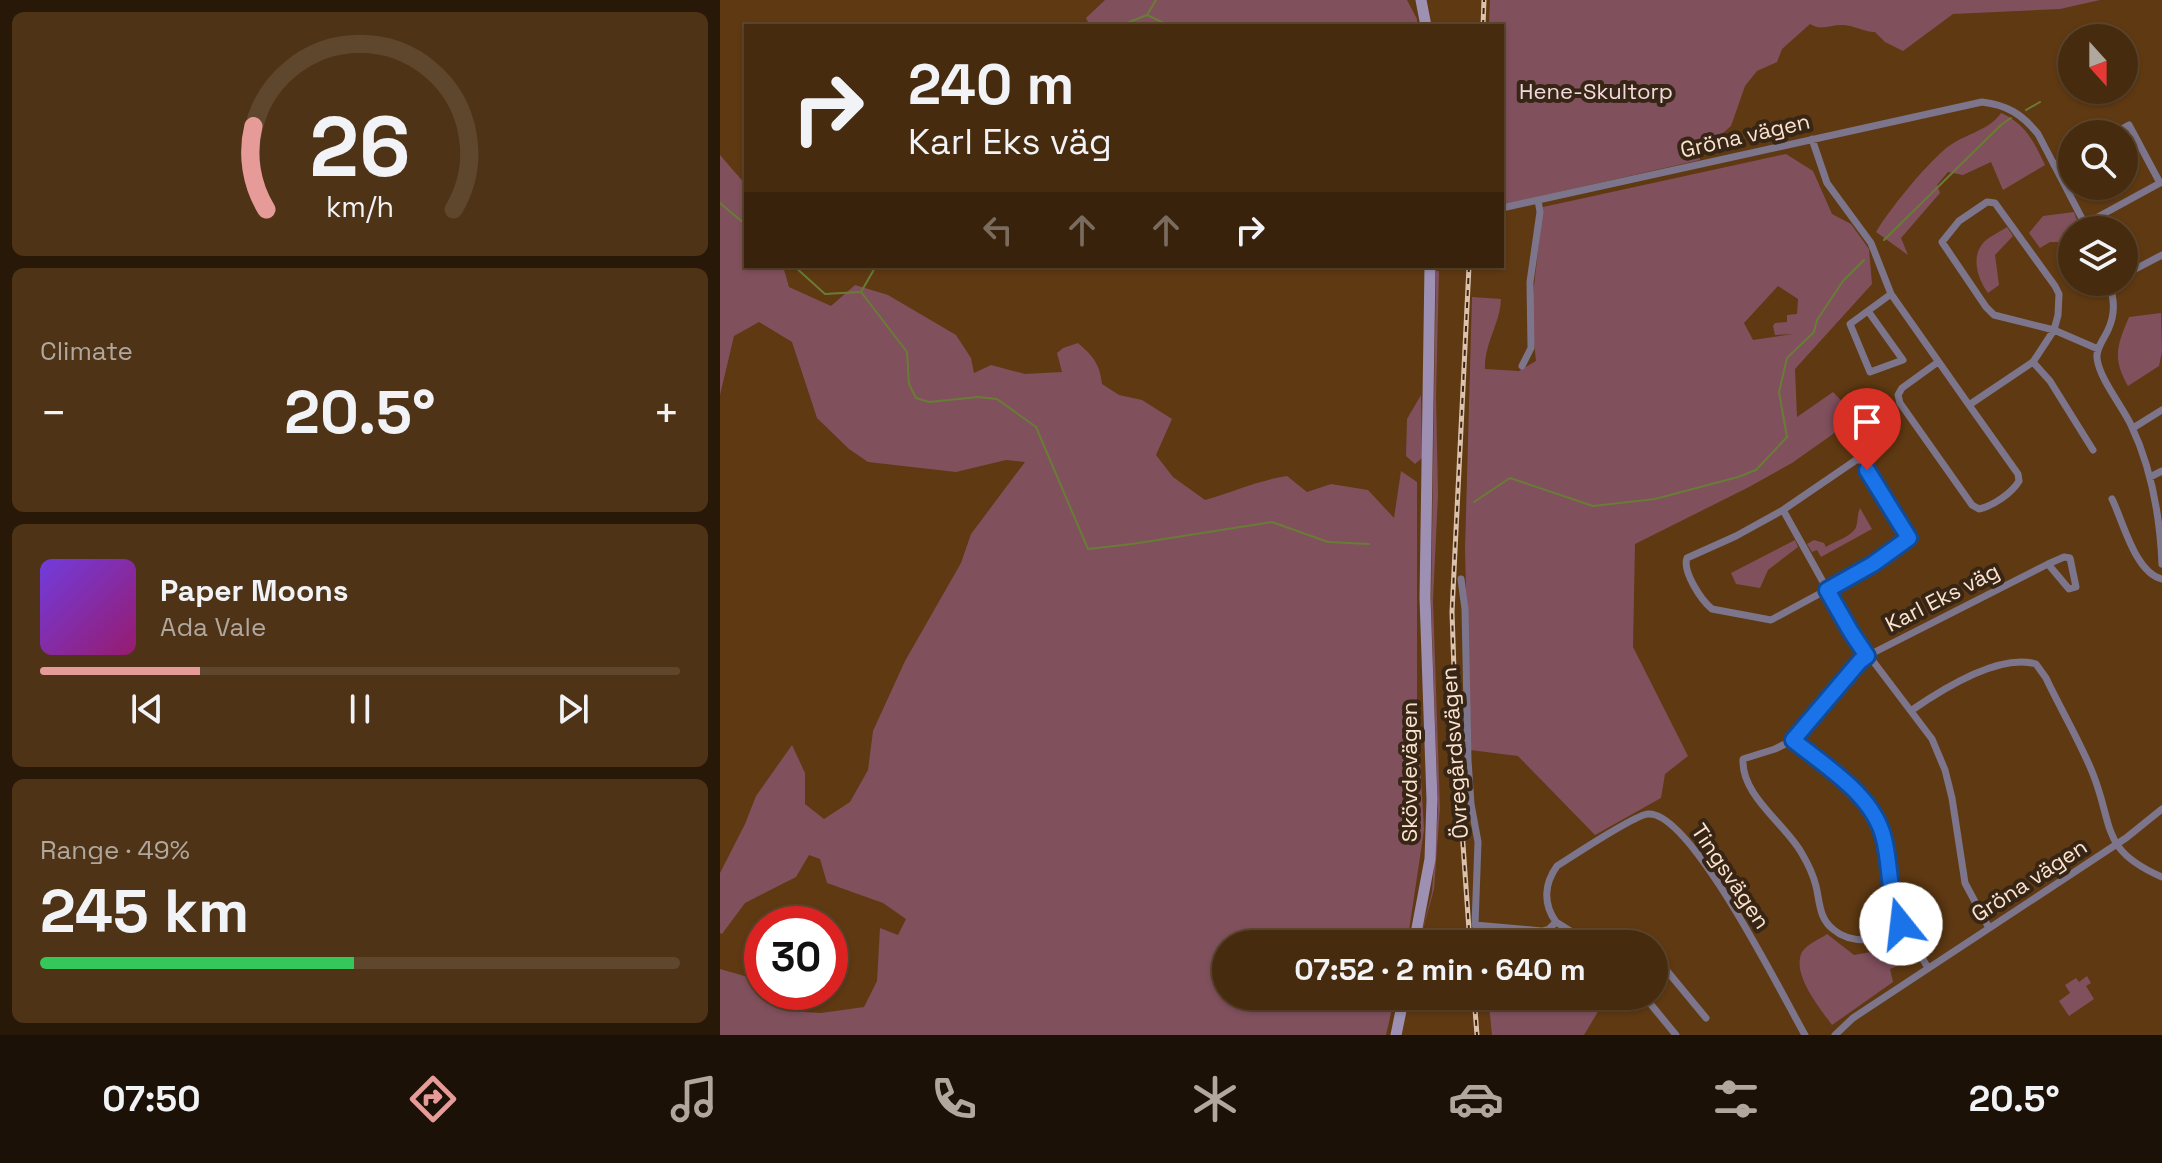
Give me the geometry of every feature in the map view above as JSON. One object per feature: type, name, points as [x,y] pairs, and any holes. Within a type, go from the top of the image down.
[{"type":"main road","points":[[1421,0],[1426,24]]},
{"type":"main road","name":"Skövdevägen","points":[[1417,930],[1430,859],[1432,800],[1425,598],[1430,268]]},
{"type":"main road","points":[[1396,1035],[1401,1010]]},
{"type":"street","name":"Gröna vägen","points":[[1504,208],[1982,102],[2004,106],[2027,120],[2054,165]]},
{"type":"street","points":[[1812,139],[1827,183],[1871,243],[1891,294],[2018,474],[2019,481],[2015,487],[1987,507],[1979,509],[1972,505],[1900,403],[1898,395],[1902,388],[1938,362]]},
{"type":"street","points":[[2138,142],[2160,183],[2138,196]]},
{"type":"street","points":[[2058,163],[2054,165],[2080,216]]},
{"type":"street","points":[[1522,366],[1531,348],[1529,296],[1540,212],[1538,200]]},
{"type":"street","points":[[2104,216],[2131,200]]},
{"type":"street","points":[[1969,405],[2033,362],[2054,330],[2060,303],[2055,286],[1995,203],[1987,202],[1959,221],[1942,242],[1994,315],[2054,330],[2098,349]]},
{"type":"street","points":[[2138,268],[2162,255]]},
{"type":"street","points":[[1868,311],[1903,360],[1870,372],[1850,324],[1891,294]]},
{"type":"street","points":[[2111,296],[2114,314],[2098,349],[2100,369],[2133,428],[2150,477],[2160,531],[2162,564]]},
{"type":"street","points":[[2033,362],[2051,383],[2093,450]]},
{"type":"street","points":[[2133,428],[2162,410]]},
{"type":"street","points":[[1859,458],[1897,514],[1909,538],[1873,564],[1771,620],[1712,609],[1705,604],[1686,566],[1687,558],[1783,510],[1859,458]]},
{"type":"street","points":[[2150,477],[2162,471]]},
{"type":"street","points":[[2112,499],[2143,566],[2153,576],[2162,579]]},
{"type":"street","points":[[1783,510],[1851,632],[1932,739],[1952,798],[1965,883],[1989,928]]},
{"type":"street","points":[[2064,557],[2070,558],[2076,587],[2069,589],[2048,564],[2064,557]]},
{"type":"street","name":"Karl Eks väg","points":[[1793,740],[1867,656],[2048,564]]},
{"type":"street","name":"Övregårdsvägen","points":[[1461,579],[1465,609],[1468,760],[1478,842],[1475,925],[1542,931],[1556,922]]},
{"type":"street","points":[[1912,710],[1953,684],[1985,671],[2023,662],[2036,664],[2046,678],[2093,775],[2104,815],[2117,844],[2135,864],[2162,877]]},
{"type":"street","points":[[1904,931],[1853,940],[1842,937],[1824,920],[1807,861],[1751,788],[1743,759],[1793,740],[1856,793],[1873,812],[1884,836],[1891,895],[1904,931],[1928,968]]},
{"type":"street","name":"Gröna vägen","points":[[1835,1035],[1853,1018],[2117,844],[2162,809]]},
{"type":"street","name":"Tingsvägen","points":[[1556,922],[1546,894],[1549,878],[1557,866],[1634,820],[1648,814],[1661,817],[1675,826],[1724,892],[1745,924],[1805,1035]]},
{"type":"street","points":[[1556,922],[1569,930]]},
{"type":"street","points":[[1668,972],[1706,1018]]},
{"type":"street","points":[[1655,1010],[1676,1035]]},
{"type":"green space","points":[[1105,0],[1407,0],[1417,24],[1089,24],[1086,18]]},
{"type":"green space","name":"Hene-Skultorp","points":[[1490,0],[2100,0],[2060,9],[1953,14],[1903,51],[1885,42],[1875,32],[1846,25],[1822,27],[1810,24],[1782,49],[1777,62],[1757,71],[1745,86],[1731,126],[1714,141],[1699,141],[1700,160],[1504,205],[1504,24],[1489,24]]},
{"type":"green space","points":[[2001,113],[2023,128],[2045,165],[2003,190],[1991,162],[1963,175],[1948,172],[1937,185],[1940,193],[1901,238],[1908,255],[1876,232],[1907,189],[1936,158],[1951,145],[1989,125]]},
{"type":"green space","points":[[1786,154],[1813,171],[1832,214],[1851,224],[1869,249],[1872,284],[1795,369],[1797,417],[1833,392],[1857,417],[1792,463],[1635,544],[1633,647],[1688,756],[1665,774],[1661,798],[1595,835],[1518,756],[1470,750],[1465,549],[1472,297],[1501,299],[1485,369],[1519,371],[1536,361],[1531,312],[1543,207]],"holes":[[[1778,286],[1798,299],[1797,314],[1787,315],[1787,322],[1773,326],[1775,335],[1793,334],[1753,340],[1744,323]]]},
{"type":"green space","points":[[720,155],[744,183],[744,268],[784,268],[789,287],[831,306],[855,285],[888,295],[956,335],[971,358],[974,373],[991,365],[1025,374],[1062,372],[1057,353],[1078,343],[1095,361],[1102,384],[1119,395],[1142,400],[1172,419],[1156,455],[1173,477],[1205,500],[1287,476],[1307,492],[1331,484],[1368,490],[1394,518],[1401,471],[1417,482],[1417,709],[1424,830],[1409,930],[1212,930],[1212,1010],[1392,1010],[1386,1035],[720,1035],[720,969],[744,976],[744,1010],[821,1013],[864,1007],[877,981],[880,928],[898,935],[906,919],[883,903],[827,883],[820,859],[809,855],[796,877],[745,903],[722,934],[720,873],[756,796],[792,745],[805,773],[805,804],[824,819],[850,802],[868,770],[873,731],[905,661],[961,563],[971,534],[1025,462],[1006,460],[956,472],[868,462],[849,449],[817,418],[792,342],[759,322],[734,336],[720,395]]},
{"type":"green space","points":[[2074,212],[2075,216],[2058,216],[2058,242],[2050,242],[2040,248],[2029,233],[2043,216]]},
{"type":"green space","points":[[2007,227],[2013,236],[1995,255],[1999,285],[1988,293],[1979,275],[1977,254],[1984,242]]},
{"type":"green space","points":[[1436,271],[1439,271],[1436,396],[1438,495],[1433,600],[1440,808],[1434,889],[1422,930],[1432,892],[1438,809],[1431,603]]},
{"type":"green space","points":[[2161,313],[2162,352],[2159,366],[2128,386],[2118,352],[2129,317]]},
{"type":"green space","points":[[1421,395],[1422,458],[1415,464],[1406,456],[1407,419]]},
{"type":"green space","points":[[1860,508],[1872,529],[1821,557],[1817,550],[1812,552],[1807,544],[1814,540],[1824,543],[1826,547],[1853,532]]},
{"type":"green space","points":[[1795,540],[1798,547],[1768,570],[1760,588],[1736,584],[1731,573]]},
{"type":"green space","points":[[1827,934],[1854,955],[1889,949],[1911,960],[1890,969],[1893,982],[1832,1025],[1808,990],[1800,970],[1804,949]]},
{"type":"green space","points":[[2087,976],[2091,983],[2086,986],[2094,999],[2069,1016],[2059,1001],[2070,993],[2065,985],[2076,978],[2079,982]]},
{"type":"green space","points":[[1489,1010],[1599,1010],[1584,1035],[1492,1035]]},
{"type":"waterway","points":[[1124,24],[1147,15],[1156,0]]},
{"type":"waterway","points":[[1147,15],[1166,24]]},
{"type":"waterway","points":[[2026,110],[2040,102]]},
{"type":"waterway","points":[[1884,240],[2011,118]]},
{"type":"waterway","points":[[720,203],[744,223]]},
{"type":"waterway","points":[[1474,502],[1510,478],[1593,506],[1655,499],[1756,470],[1787,437],[1779,392],[1787,358],[1814,332],[1817,320],[1843,281],[1864,260]]},
{"type":"waterway","points":[[796,268],[825,294],[859,292]]},
{"type":"waterway","points":[[861,292],[875,268]]},
{"type":"waterway","points":[[861,292],[907,352],[909,384],[916,398],[929,402],[978,397],[997,399],[1036,427],[1088,549],[1272,522],[1328,542],[1369,544]]},
{"type":"railway","points":[[1483,24],[1484,0]]},
{"type":"railway","points":[[1469,268],[1452,612],[1457,759],[1469,930]]},
{"type":"railway","points":[[1475,1010],[1477,1035]]},
{"type":"route","points":[[1867,470],[1897,514],[1909,538],[1873,564],[1827,590],[1867,656],[1793,740],[1856,793],[1873,812],[1884,836],[1891,895],[1901,924]]}]
